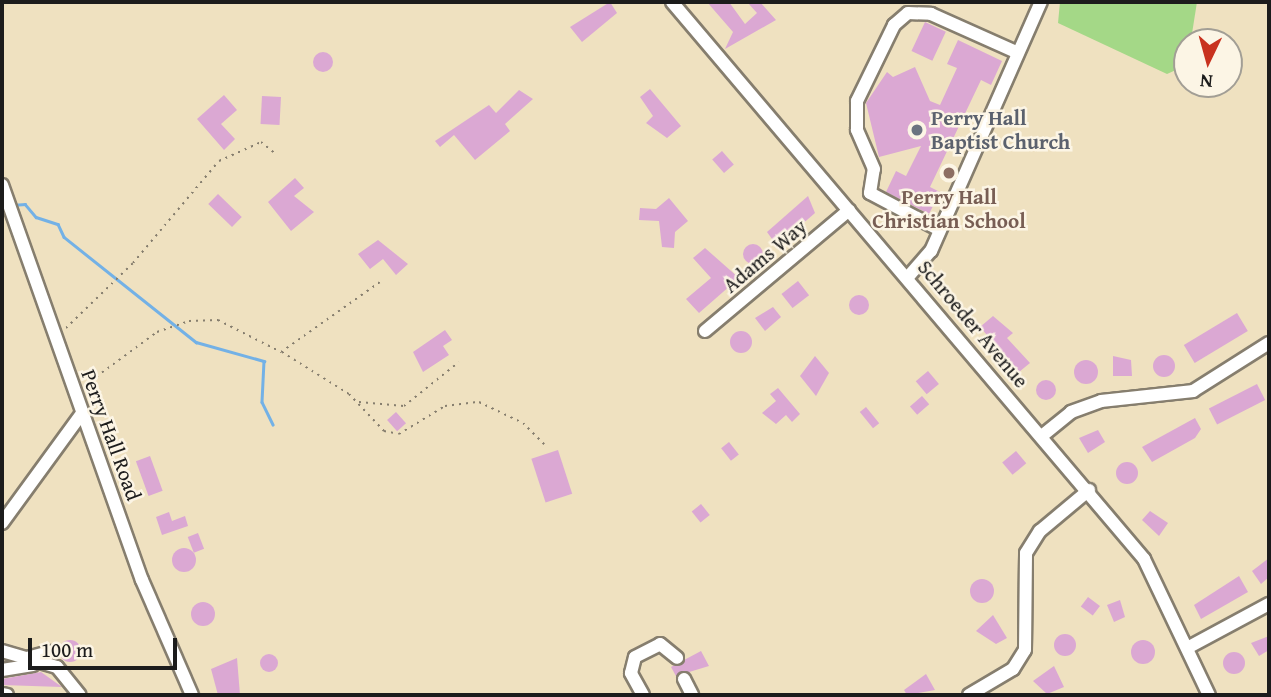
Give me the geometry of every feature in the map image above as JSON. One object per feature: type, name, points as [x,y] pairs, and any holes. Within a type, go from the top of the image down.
[{"type":"street","name":"Schroeder Avenue","points":[[671,2],[1043,435],[1154,573],[1209,695]]},
{"type":"street","points":[[908,277],[932,251],[938,229],[1041,2]]},
{"type":"street","points":[[938,229],[870,193],[874,169],[857,130],[857,101],[894,25],[908,13],[931,13],[1018,53]]},
{"type":"street","name":"Perry Hall Road","points":[[2,185],[142,580],[192,695]]},
{"type":"street","name":"Adams Way","points":[[705,331],[849,210]]},
{"type":"street","points":[[1043,435],[1093,403],[1193,391],[1269,344]]},
{"type":"street","points":[[2,523],[69,435],[83,412]]},
{"type":"street","points":[[969,695],[1013,669],[1025,650],[1026,553],[1040,531],[1089,490]]},
{"type":"street","points":[[1189,648],[1269,604]]},
{"type":"street","points":[[643,695],[631,673],[635,657],[660,644],[677,658]]},
{"type":"street","points":[[37,664],[2,669],[2,651],[21,660],[63,670],[80,695]]},
{"type":"street","points":[[21,660],[50,652]]},
{"type":"street","points":[[684,680],[692,695]]},
{"type":"path","points":[[55,336],[133,263],[219,161],[261,142],[276,154]]},
{"type":"path","points":[[281,352],[380,282]]},
{"type":"path","points":[[75,392],[157,332],[188,321],[218,320],[281,352],[357,402],[384,432],[399,434],[445,406],[479,402],[523,423],[544,444]]},
{"type":"path","points":[[357,402],[404,406],[459,362]]},
{"type":"green space","points":[[1060,2],[1197,2],[1193,28],[1173,28],[1173,71],[1167,74],[1058,23]]},
{"type":"building","points":[[610,2],[617,13],[582,42],[570,27]]},
{"type":"building","points":[[707,2],[729,2],[745,24],[757,13],[747,2],[760,2],[776,20],[725,49],[733,32]]},
{"type":"building","points":[[925,22],[946,32],[932,61],[911,51]]},
{"type":"building","name":"Perry Hall Baptist Church","points":[[958,40],[1002,61],[991,85],[981,80],[930,187],[940,192],[929,214],[886,192],[896,171],[906,176],[921,146],[879,157],[866,103],[887,72],[893,77],[915,67],[930,101],[940,105],[957,68],[947,64]]},
{"type":"building","points":[[323,52],[330,55],[333,62],[330,69],[323,72],[316,69],[313,62],[316,55]]},
{"type":"building","points":[[650,89],[681,126],[667,138],[646,123],[653,116],[640,97]]},
{"type":"building","points":[[519,90],[533,99],[505,124],[510,131],[475,160],[454,135],[440,147],[435,141],[489,105],[496,113]]},
{"type":"building","points":[[224,95],[237,110],[221,124],[235,139],[224,150],[197,119]]},
{"type":"building","points":[[262,96],[281,97],[280,125],[261,124]]},
{"type":"building","points":[[722,151],[734,165],[724,173],[712,160]]},
{"type":"building","points":[[295,178],[304,188],[294,196],[314,212],[291,231],[268,202]]},
{"type":"building","points":[[218,194],[242,217],[232,227],[208,204]]},
{"type":"building","points":[[808,196],[815,213],[777,246],[767,232]]},
{"type":"building","points":[[669,198],[688,221],[675,232],[674,248],[662,247],[659,221],[639,220],[640,208],[656,209]]},
{"type":"building","points":[[378,240],[408,264],[396,275],[383,259],[370,269],[358,254]]},
{"type":"building","points":[[753,244],[760,247],[763,254],[760,261],[753,264],[746,261],[743,254],[746,247]]},
{"type":"building","points":[[705,248],[739,278],[699,313],[686,299],[711,278],[693,258]]},
{"type":"building","points":[[798,281],[809,295],[793,308],[781,294]]},
{"type":"building","points":[[859,295],[866,298],[869,305],[866,312],[859,315],[852,312],[849,305],[852,298]]},
{"type":"building","points":[[773,307],[781,317],[765,331],[755,318]]},
{"type":"building","points":[[1237,313],[1248,331],[1195,363],[1184,345]]},
{"type":"building","points":[[993,316],[1013,333],[1007,338],[1030,363],[1019,372],[980,327]]},
{"type":"building","points":[[445,330],[452,340],[443,346],[449,355],[423,372],[413,352]]},
{"type":"building","points":[[737,331],[745,331],[752,338],[752,346],[745,353],[737,353],[730,346],[730,338]]},
{"type":"building","points":[[1164,355],[1172,358],[1175,366],[1172,374],[1164,377],[1156,374],[1153,366],[1156,358]]},
{"type":"building","points":[[815,356],[829,373],[816,396],[800,376]]},
{"type":"building","points":[[1113,356],[1131,360],[1132,376],[1113,376]]},
{"type":"building","points":[[1086,360],[1094,364],[1098,372],[1094,380],[1086,384],[1078,380],[1074,372],[1078,364]]},
{"type":"building","points":[[928,371],[939,384],[927,394],[916,381]]},
{"type":"building","points":[[1042,380],[1050,380],[1056,390],[1050,400],[1042,400],[1036,394],[1036,386]]},
{"type":"building","points":[[1257,384],[1265,400],[1217,425],[1209,409]]},
{"type":"building","points":[[778,388],[800,414],[792,422],[786,415],[776,424],[762,413],[776,401],[770,394]]},
{"type":"building","points":[[922,396],[929,404],[917,415],[910,406]]},
{"type":"building","points":[[866,407],[879,423],[873,428],[860,412]]},
{"type":"building","points":[[396,412],[406,423],[397,431],[387,420]]},
{"type":"building","points":[[1195,418],[1201,429],[1195,438],[1152,462],[1142,447]]},
{"type":"building","points":[[1098,430],[1105,442],[1088,453],[1079,438]]},
{"type":"building","points":[[729,442],[739,455],[731,461],[721,448]]},
{"type":"building","points":[[558,450],[572,494],[546,502],[531,459]]},
{"type":"building","points":[[1016,451],[1026,463],[1012,475],[1002,463]]},
{"type":"building","points":[[150,456],[163,491],[149,496],[136,461]]},
{"type":"building","points":[[1127,462],[1135,465],[1138,473],[1135,481],[1127,484],[1119,481],[1116,473],[1119,465]]},
{"type":"building","points":[[701,504],[710,515],[700,522],[692,512]]},
{"type":"building","points":[[1150,511],[1168,523],[1159,536],[1142,520]]},
{"type":"building","points":[[169,512],[172,521],[185,516],[188,526],[162,535],[156,517]]},
{"type":"building","points":[[198,533],[204,549],[194,553],[188,537]]},
{"type":"building","points":[[184,548],[195,555],[196,560],[189,571],[184,572],[173,565],[172,560],[179,549]]},
{"type":"building","points":[[1269,558],[1269,577],[1261,584],[1252,571]]},
{"type":"building","points":[[1239,576],[1248,592],[1201,619],[1194,605]]},
{"type":"building","points":[[982,579],[990,583],[994,591],[990,599],[982,603],[974,599],[970,591],[974,583]]},
{"type":"building","points":[[1088,597],[1100,606],[1093,616],[1081,607]]},
{"type":"building","points":[[1120,600],[1125,617],[1114,622],[1107,605]]},
{"type":"building","points":[[203,602],[214,609],[215,614],[208,625],[203,626],[192,619],[191,614],[198,603]]},
{"type":"building","points":[[993,615],[1007,638],[996,644],[976,631]]},
{"type":"building","points":[[1065,634],[1073,637],[1076,645],[1073,653],[1065,656],[1057,653],[1054,645],[1057,637]]},
{"type":"building","points":[[1269,636],[1269,650],[1259,656],[1251,643]]},
{"type":"building","points":[[70,640],[78,643],[81,651],[78,659],[70,662],[62,659],[59,651],[62,643]]},
{"type":"building","points":[[1143,640],[1152,643],[1155,652],[1152,661],[1143,664],[1134,661],[1131,652],[1134,643]]},
{"type":"building","points":[[701,651],[709,666],[676,676],[671,667]]},
{"type":"building","points":[[1234,652],[1242,655],[1245,663],[1242,671],[1234,674],[1226,671],[1223,663],[1226,655]]},
{"type":"building","points":[[265,654],[273,654],[278,663],[276,670],[265,672],[260,667],[260,659]]},
{"type":"building","points":[[237,658],[240,695],[218,695],[211,669]]},
{"type":"building","points":[[1054,666],[1064,687],[1047,694],[1033,681]]},
{"type":"building","points":[[41,672],[62,687],[2,685],[2,679]]},
{"type":"building","points":[[926,674],[935,690],[907,695],[904,690]]},
{"type":"waterway","points":[[12,205],[25,204],[36,217],[58,224],[64,237],[196,342],[264,361],[262,402],[273,425]]},
{"type":"place","name":"Perry Hall Baptist Church","points":[[917,130]]},
{"type":"place","name":"Perry Hall Christian School","points":[[949,173]]}]
